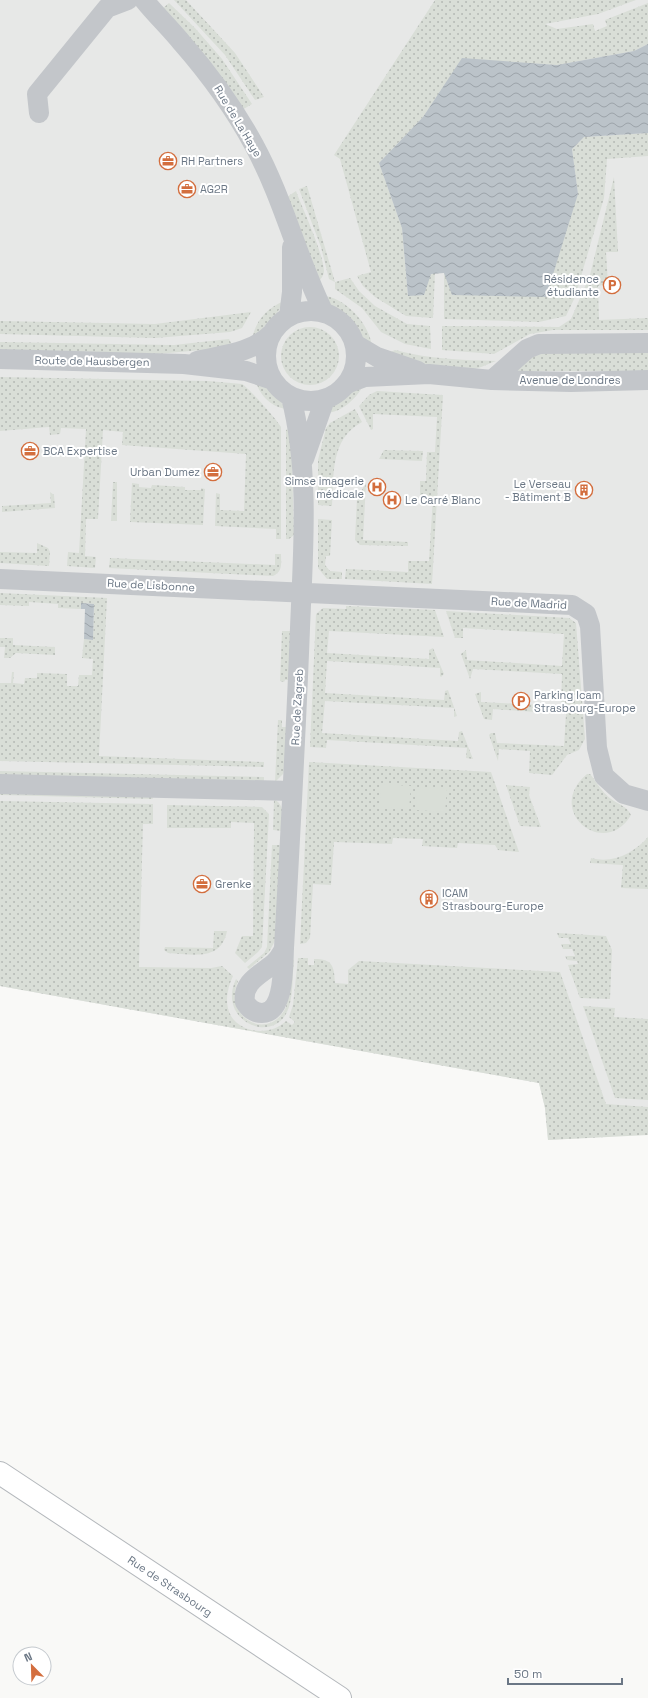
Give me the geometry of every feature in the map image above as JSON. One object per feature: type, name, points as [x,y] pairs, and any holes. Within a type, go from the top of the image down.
[{"type":"main road","name":"Rue de Strasbourg","points":[[0,1473],[340,1698]]},
{"type":"street","points":[[39,113],[37,94],[107,8],[128,0]]},
{"type":"street","name":"Rue de La Haye","points":[[144,0],[182,42],[224,94],[254,145],[278,193],[292,237],[312,289],[324,312]]},
{"type":"street","name":"Rue de La Haye","points":[[289,316],[292,292],[292,237]]},
{"type":"street","points":[[312,310],[324,312],[338,320],[348,330],[355,344],[355,368],[344,387],[325,399],[314,401],[291,397],[278,388],[269,374],[266,360],[267,346],[271,334],[279,324],[289,316],[312,310]]},
{"type":"street","name":"Route de Hausbergen","points":[[184,364],[258,345],[271,334]]},
{"type":"street","name":"Avenue de Londres","points":[[492,380],[527,349],[539,344],[648,343]]},
{"type":"street","name":"Avenue de Londres","points":[[355,344],[377,357],[429,374]]},
{"type":"street","name":"Route de Hausbergen","points":[[0,359],[184,364],[246,370],[273,380]]},
{"type":"street","name":"Avenue de Londres","points":[[344,387],[365,377],[429,374],[492,380],[572,382],[648,380]]},
{"type":"street","name":"Rue de Zagreb","points":[[284,949],[303,558],[302,464],[297,420],[291,397]]},
{"type":"street","name":"Rue de Zagreb","points":[[302,464],[325,399]]},
{"type":"street","name":"Rue de Lisbonne","points":[[0,578],[302,592]]},
{"type":"street","name":"Rue de Madrid","points":[[302,592],[550,604],[577,607],[586,614],[590,626],[597,748],[604,776],[612,785],[624,794],[648,801]]},
{"type":"street","points":[[0,784],[292,791]]},
{"type":"shaded area","points":[[0,0],[648,0],[648,1134],[548,1140],[545,1108],[539,1083],[0,986]]},
{"type":"shaded area","points":[[174,0],[186,0],[235,53],[264,97],[255,100],[225,55]]},
{"type":"shaded area","points":[[435,0],[636,0],[598,14],[545,24],[557,29],[593,24],[595,31],[607,26],[605,20],[648,3],[648,44],[634,51],[557,65],[462,59],[423,117],[379,163],[402,228],[408,296],[431,274],[435,273],[433,318],[406,316],[375,297],[363,286],[357,276],[371,272],[340,159],[334,155]]},
{"type":"shaded area","points":[[169,3],[195,28],[222,59],[252,104],[242,110],[162,9]]},
{"type":"shaded area","points":[[648,133],[648,156],[607,159],[604,198],[575,297],[566,316],[539,322],[444,319],[444,273],[578,195],[572,149],[584,137]]},
{"type":"shaded area","points":[[614,177],[618,252],[606,252],[608,284],[598,286],[599,320],[648,318],[648,330],[553,330],[530,334],[494,354],[442,350],[442,326],[559,327],[571,319],[590,275]]},
{"type":"shaded area","points":[[307,186],[335,282],[329,279],[321,247],[299,189]]},
{"type":"shaded area","points":[[296,191],[317,242],[323,263],[323,275],[316,284],[287,197]]},
{"type":"shaded area","points":[[350,278],[359,291],[375,306],[407,324],[430,326],[431,349],[405,344],[381,332],[362,308],[335,289],[335,282]]},
{"type":"shaded area","points":[[326,296],[334,298],[350,308],[357,315],[367,331],[371,340],[372,348],[361,338],[354,324],[328,303]]},
{"type":"shaded area","points":[[284,301],[277,313],[252,340],[259,321],[267,311]]},
{"type":"shaded area","points":[[251,312],[242,328],[230,332],[155,338],[0,334],[0,321],[155,324]]},
{"type":"shaded area","points":[[310,327],[326,332],[334,340],[339,356],[334,372],[326,380],[310,385],[294,380],[286,372],[281,356],[286,340],[294,332]]},
{"type":"shaded area","points":[[229,339],[233,347],[158,354],[0,350],[0,342],[174,345]]},
{"type":"shaded area","points":[[648,347],[648,371],[510,371],[543,348]]},
{"type":"shaded area","points":[[395,350],[433,357],[496,361],[471,370],[446,369],[384,355]]},
{"type":"shaded area","points":[[0,377],[208,381],[242,384],[263,404],[281,427],[281,539],[276,539],[276,529],[215,526],[216,493],[220,494],[220,510],[244,511],[246,454],[122,445],[123,432],[103,430],[98,519],[86,519],[85,556],[96,557],[95,568],[67,566],[68,552],[79,553],[86,429],[61,428],[60,434],[50,435],[49,427],[0,431]]},
{"type":"shaded area","points":[[256,382],[265,386],[273,393],[286,409],[276,406],[267,400],[260,392]]},
{"type":"shaded area","points":[[364,384],[353,399],[343,408],[325,413],[331,404]]},
{"type":"shaded area","points":[[377,391],[443,395],[432,584],[345,579],[346,569],[408,572],[408,561],[429,561],[433,497],[420,497],[420,481],[426,481],[427,452],[435,452],[437,417],[373,414],[373,429],[371,430],[359,406],[369,395]]},
{"type":"shaded area","points":[[355,409],[362,422],[352,429],[344,438],[339,448],[334,470],[332,506],[318,505],[318,460],[326,428],[330,423]]},
{"type":"shaded area","points":[[291,428],[294,535],[289,539],[286,539],[286,430]]},
{"type":"shaded area","points":[[384,450],[423,451],[422,461],[379,459]]},
{"type":"shaded area","points":[[113,482],[117,482],[117,521],[111,521]]},
{"type":"shaded area","points":[[132,483],[139,484],[139,487],[151,488],[152,485],[185,487],[185,490],[205,489],[203,525],[130,522]]},
{"type":"shaded area","points":[[366,483],[363,540],[408,542],[408,546],[360,545],[355,540],[357,498]]},
{"type":"shaded area","points":[[50,492],[54,495],[55,508],[2,512],[2,506],[51,503]]},
{"type":"shaded area","points":[[318,519],[332,520],[330,556],[326,556],[325,565],[330,571],[342,572],[342,579],[327,579],[318,568]]},
{"type":"shaded area","points":[[37,543],[48,548],[50,552],[49,566],[0,563],[0,552],[37,553]]},
{"type":"shaded area","points":[[275,554],[281,554],[281,564],[280,570],[273,576],[109,568],[110,558],[275,565]]},
{"type":"shaded area","points":[[0,593],[107,598],[99,756],[264,762],[264,767],[0,761],[0,683],[11,683],[12,672],[14,672],[13,683],[24,684],[25,678],[37,678],[37,673],[67,674],[67,686],[78,686],[79,675],[92,675],[93,659],[82,658],[84,639],[93,640],[94,604],[82,603],[81,609],[58,608],[58,604],[29,602],[29,606],[0,605]]},
{"type":"shaded area","points":[[346,606],[435,610],[444,637],[329,631],[327,653],[429,659],[429,650],[433,648],[444,674],[441,677],[440,676],[440,668],[327,661],[325,693],[444,700],[445,691],[448,690],[457,716],[454,717],[454,708],[325,701],[322,733],[458,741],[459,732],[462,731],[473,759],[466,758],[467,748],[327,740],[326,748],[310,747],[316,614],[323,608],[346,609]]},
{"type":"shaded area","points":[[446,611],[569,618],[576,623],[585,739],[579,750],[567,755],[552,775],[529,773],[530,751],[499,749],[498,761],[489,735],[491,733],[495,733],[497,743],[564,746],[566,714],[493,709],[492,720],[484,719],[475,694],[481,692],[481,702],[561,706],[562,674],[473,669],[470,679],[461,654],[466,650],[467,660],[562,666],[564,634],[463,628],[463,638],[455,638]]},
{"type":"shaded area","points":[[282,631],[291,631],[289,680],[285,680],[284,682],[280,681]]},
{"type":"shaded area","points":[[0,638],[13,638],[13,645],[55,647],[55,655],[16,653],[10,658],[4,658],[5,647],[0,647]]},
{"type":"shaded area","points":[[278,720],[282,720],[282,727],[287,727],[285,768],[283,774],[275,782]]},
{"type":"shaded area","points":[[309,762],[491,772],[519,852],[498,850],[495,845],[458,843],[457,848],[422,846],[423,839],[393,838],[392,844],[334,842],[331,885],[313,884],[310,938],[306,943],[300,944]]},
{"type":"shaded area","points":[[0,771],[264,777],[264,782],[0,776]]},
{"type":"shaded area","points":[[587,774],[590,774],[608,796],[625,808],[631,815],[620,828],[607,833],[594,832],[583,825],[575,815],[572,802],[575,788]]},
{"type":"shaded area","points":[[381,784],[411,786],[409,809],[380,807]]},
{"type":"shaded area","points":[[506,785],[530,787],[529,795],[541,827],[520,826]]},
{"type":"shaded area","points":[[417,787],[447,789],[445,812],[416,810]]},
{"type":"shaded area","points":[[0,792],[152,796],[153,799],[0,795]]},
{"type":"shaded area","points":[[274,799],[280,805],[283,813],[282,831],[273,830]]},
{"type":"shaded area","points":[[0,801],[153,804],[153,824],[143,824],[139,967],[211,968],[222,966],[233,976],[227,996],[231,1016],[236,1022],[250,1030],[266,1031],[280,1026],[286,1021],[292,1025],[295,1022],[289,1017],[293,1005],[298,958],[308,958],[308,965],[314,965],[314,959],[329,962],[333,968],[335,983],[348,984],[348,970],[359,961],[560,972],[606,1104],[648,1107],[648,1135],[548,1140],[545,1108],[539,1083],[0,986]]},
{"type":"shaded area","points":[[167,805],[262,807],[269,814],[262,947],[245,963],[235,953],[242,936],[253,936],[254,823],[231,822],[231,828],[167,828]]},
{"type":"shaded area","points":[[648,837],[648,889],[621,888],[623,865],[590,863],[591,858],[607,860],[622,856],[636,848]]},
{"type":"shaded area","points":[[272,845],[281,845],[275,941],[269,952],[249,969],[247,967],[264,953],[267,947]]},
{"type":"shaded area","points":[[214,931],[227,931],[224,941],[219,948],[212,952],[196,955],[168,953],[164,950],[165,947],[213,948]]},
{"type":"shaded area","points":[[557,933],[606,936],[612,950],[610,999],[580,998],[568,965],[578,964],[577,961],[567,960],[565,956],[575,956],[572,949],[563,949],[561,944],[571,944],[568,938],[559,938]]},
{"type":"shaded area","points":[[291,959],[294,960],[289,1008],[278,1023],[268,1027],[258,1027],[248,1023],[239,1016],[233,1006],[232,993],[236,979],[238,981],[235,994],[237,1006],[242,1015],[250,1021],[259,1024],[269,1023],[278,1018],[286,1007]]},
{"type":"shaded area","points":[[583,1006],[615,1008],[614,1017],[648,1019],[648,1100],[615,1098]]},
{"type":"water","points":[[648,44],[648,133],[584,137],[572,149],[578,194],[546,297],[452,295],[444,273],[431,274],[424,295],[408,296],[402,228],[379,163],[423,117],[462,58],[557,65],[634,51]]},
{"type":"water","points":[[81,603],[94,604],[93,640],[84,639],[85,609],[81,609]]},
{"type":"place","name":"RH Partners","points":[[168,161]]},
{"type":"place","name":"AG2R","points":[[187,189]]},
{"type":"place","name":"Résidence étudiante","points":[[612,285]]},
{"type":"place","name":"BCA Expertise","points":[[30,451]]},
{"type":"place","name":"Urban Dumez","points":[[213,472]]},
{"type":"place","name":"Simse imagerie médicale","points":[[377,487]]},
{"type":"place","name":"Le Verseau - Bâtiment B","points":[[584,490]]},
{"type":"place","name":"Le Carré Blanc","points":[[392,500]]},
{"type":"place","name":"Parking Icam Strasbourg-Europe","points":[[521,701]]},
{"type":"place","name":"Grenke","points":[[202,884]]},
{"type":"place","name":"ICAM Strasbourg-Europe","points":[[429,899]]}]
